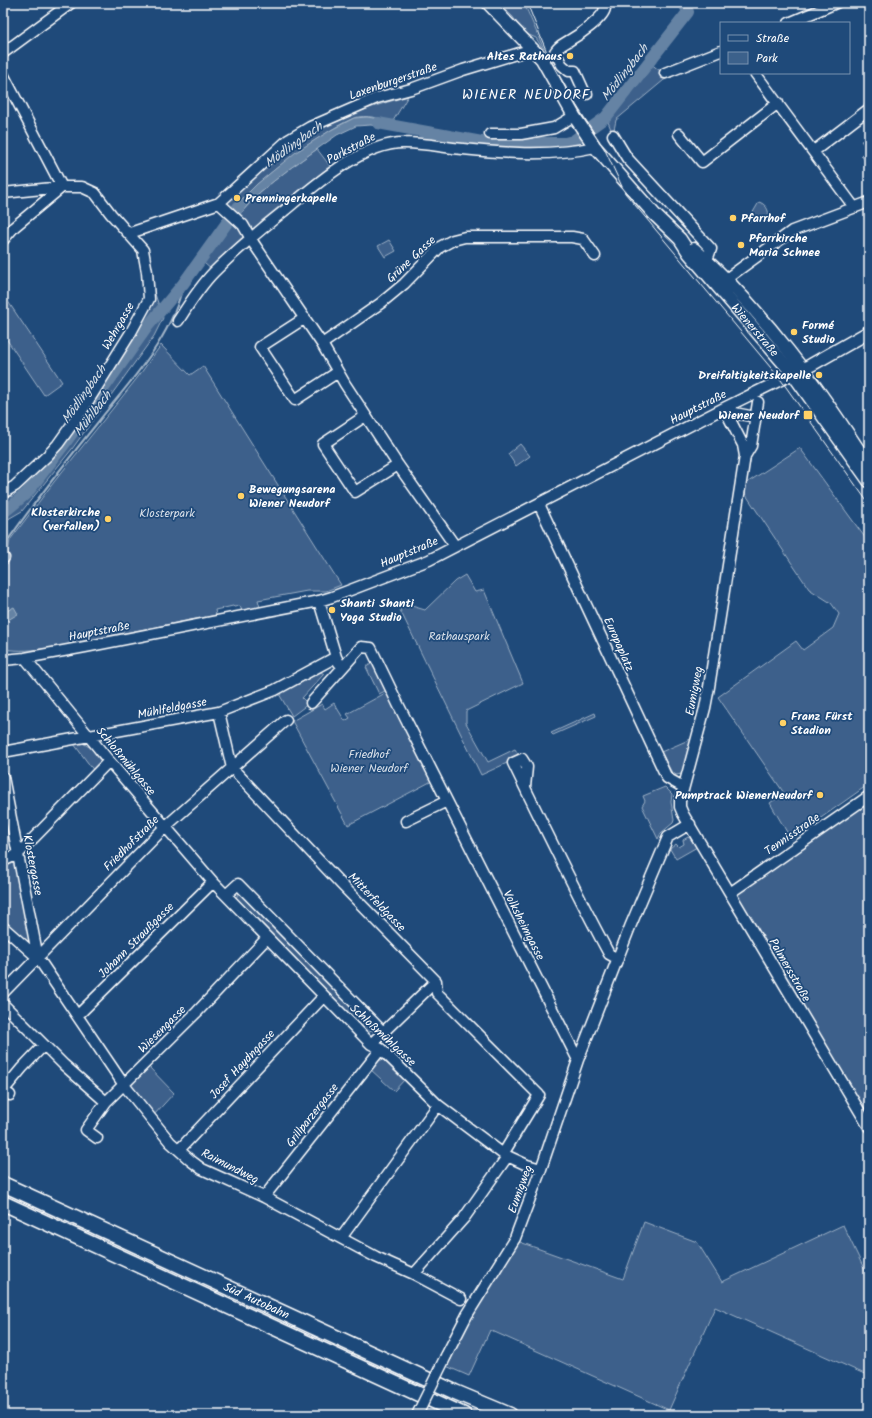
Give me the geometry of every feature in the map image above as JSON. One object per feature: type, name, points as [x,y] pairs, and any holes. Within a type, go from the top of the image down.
[{"type":"highway","name":"Süd Autobahn","points":[[3,1184],[455,1392],[510,1415]]},
{"type":"highway","name":"Süd Autobahn","points":[[3,1202],[464,1415]]},
{"type":"main road","name":"Wienerstraße","points":[[488,3],[542,59],[574,116],[589,138],[640,198],[680,240],[689,252],[836,416],[869,466]]},
{"type":"main road","name":"Wienerstraße","points":[[680,240],[693,247],[726,279],[798,372],[869,481]]},
{"type":"main road","points":[[798,372],[869,332]]},
{"type":"street","points":[[3,53],[71,3]]},
{"type":"street","points":[[587,94],[584,92],[575,71],[569,71],[562,65],[555,52],[558,46],[570,40],[602,14],[605,8],[603,3]]},
{"type":"street","points":[[791,22],[836,3]]},
{"type":"street","name":"Laxenburgerstraße","points":[[130,233],[219,203],[288,140],[310,127],[377,98],[411,89],[463,70],[526,51],[531,47]]},
{"type":"street","points":[[665,73],[720,51]]},
{"type":"street","points":[[3,74],[62,187]]},
{"type":"street","points":[[756,74],[854,207]]},
{"type":"street","points":[[679,134],[702,162],[778,103]]},
{"type":"street","points":[[814,151],[869,109]]},
{"type":"street","points":[[490,134],[521,134],[554,128],[574,116]]},
{"type":"street","points":[[613,135],[627,158],[711,249],[707,260]]},
{"type":"street","name":"Parkstraße","points":[[178,321],[213,273],[251,238],[328,174],[359,156],[385,145],[405,142],[494,152],[566,152],[589,138]]},
{"type":"street","points":[[3,240],[14,226],[62,187]]},
{"type":"street","points":[[3,193],[62,187],[82,187],[95,193],[111,214],[130,233]]},
{"type":"street","points":[[726,279],[792,231],[869,202]]},
{"type":"street","points":[[219,203],[244,225],[251,238],[322,344],[338,372],[398,465],[455,546]]},
{"type":"street","name":"Wehrgasse","points":[[3,493],[15,486],[58,444],[83,409],[126,340],[149,299],[147,272],[143,250],[130,233]]},
{"type":"street","name":"Grüne Gasse","points":[[322,344],[381,303],[405,283],[440,247],[453,240],[465,237],[572,237],[583,239],[596,256]]},
{"type":"street","points":[[305,318],[260,348],[295,400],[338,372]]},
{"type":"street","name":"Hauptstraße","points":[[3,660],[25,658],[319,601],[428,560],[724,408],[798,372]]},
{"type":"street","points":[[745,456],[751,446],[758,402]]},
{"type":"street","name":"Eumigweg","points":[[416,1415],[467,1315],[515,1238],[541,1169],[578,1060],[668,836],[690,824],[683,814],[680,807],[680,801],[705,708],[709,687],[745,456],[743,445],[724,408]]},
{"type":"street","points":[[736,413],[756,417]]},
{"type":"street","points":[[366,416],[323,444],[355,492],[398,465]]},
{"type":"street","name":"Europaplatz","points":[[539,504],[667,778],[683,787]]},
{"type":"street","points":[[311,703],[342,668],[336,657],[319,601]]},
{"type":"street","name":"Volksheimgasse","points":[[342,668],[361,647],[371,648],[578,1060]]},
{"type":"street","name":"Mühlfeldgasse","points":[[3,752],[219,712],[275,690],[336,657]]},
{"type":"street","name":"Schloßmühlgasse","points":[[25,658],[165,828],[213,882],[371,1044],[381,1049],[438,1105],[505,1156],[541,1169]]},
{"type":"street","points":[[219,712],[232,768]]},
{"type":"street","name":"Friedhofstraße","points":[[3,993],[165,828],[286,720]]},
{"type":"street","points":[[3,861],[18,854],[109,761]]},
{"type":"street","name":"Mitterfeldgasse","points":[[232,768],[342,885],[436,981],[437,993],[539,1095],[505,1156]]},
{"type":"street","name":"Klostergasse","points":[[3,778],[38,958]]},
{"type":"street","points":[[524,787],[572,884],[609,954],[618,959]]},
{"type":"street","name":"Tennisstraße","points":[[730,893],[869,796]]},
{"type":"street","points":[[406,821],[447,801]]},
{"type":"street","name":"Palmersstraße","points":[[690,824],[869,1127]]},
{"type":"street","name":"Johann Straußgasse","points":[[78,1016],[213,882]]},
{"type":"street","name":"Schloßmühlgasse","points":[[226,896],[238,884],[383,1032]]},
{"type":"street","points":[[3,927],[38,958]]},
{"type":"street","name":"Wiesengasse","points":[[97,1138],[86,1130],[106,1102],[197,1012],[267,938]]},
{"type":"street","name":"Raimundweg","points":[[38,958],[124,1085],[170,1142],[202,1169],[264,1197],[376,1257],[414,1274],[461,1299]]},
{"type":"street","points":[[371,1044],[436,981]]},
{"type":"street","name":"Josef Haydngasse","points":[[179,1150],[324,996]]},
{"type":"street","points":[[3,1004],[64,1065],[106,1102]]},
{"type":"street","points":[[10,1095],[3,1091],[44,1045]]},
{"type":"street","name":"Grillparzergasse","points":[[264,1197],[381,1049]]},
{"type":"street","points":[[341,1238],[438,1105]]},
{"type":"street","points":[[414,1274],[464,1218],[505,1156]]},
{"type":"green space","points":[[498,3],[524,3],[546,54],[536,38],[520,28],[513,17]]},
{"type":"green space","points":[[650,63],[664,74],[672,77],[664,80],[616,120],[613,135],[607,119]]},
{"type":"green space","points":[[408,96],[393,121],[363,116],[344,122],[283,163],[252,189],[232,209],[228,207],[228,202],[231,197],[265,166],[289,147],[329,124],[378,105]]},
{"type":"green space","points":[[869,139],[869,166],[861,155],[868,150],[861,141]]},
{"type":"green space","points":[[317,149],[330,166],[260,222],[260,225],[254,229],[250,228],[239,215],[260,192]]},
{"type":"green space","points":[[759,202],[762,203],[768,210],[768,222],[748,221]]},
{"type":"green space","points":[[233,222],[245,236],[213,271],[204,263]]},
{"type":"green space","points":[[389,240],[396,251],[385,257],[378,246]]},
{"type":"green space","points":[[3,294],[62,382],[44,395],[3,334]]},
{"type":"green space","points":[[155,294],[163,318],[154,336],[72,449],[22,511],[3,522],[3,498],[13,496],[53,454],[58,455],[97,404],[95,395],[138,326]]},
{"type":"green space","name":"Klosterpark","points":[[161,345],[190,375],[203,366],[341,585],[326,591],[307,591],[258,600],[260,607],[242,611],[240,606],[233,606],[215,610],[216,615],[64,645],[27,650],[3,649],[3,566],[6,563],[10,540],[54,482],[138,377]]},
{"type":"green space","points":[[520,444],[530,456],[516,466],[508,454]]},
{"type":"green space","points":[[800,448],[869,543],[869,784],[791,839],[770,803],[784,793],[718,697],[796,641],[803,650],[833,628],[839,614],[831,603],[809,589],[744,492],[745,484]]},
{"type":"green space","name":"Rathauspark","points":[[465,575],[475,592],[484,590],[523,683],[466,711],[466,723],[488,762],[515,749],[520,757],[481,775],[400,610],[405,604],[425,610],[455,581]]},
{"type":"green space","points":[[373,663],[387,690],[379,694],[366,667]]},
{"type":"green space","points":[[321,672],[324,674],[302,698],[308,704],[292,716],[279,694]]},
{"type":"green space","name":"Friedhof Wiener Neudorf","points":[[389,691],[432,781],[348,825],[292,721],[322,704],[325,709],[334,703],[345,721],[350,718],[347,714]]},
{"type":"green space","points":[[595,713],[596,716],[553,735],[551,733]]},
{"type":"green space","points":[[693,738],[684,771],[682,774],[676,775],[671,771],[661,752]]},
{"type":"green space","points":[[81,742],[91,748],[101,762],[94,771],[74,744]]},
{"type":"green space","points":[[665,787],[672,794],[671,802],[674,820],[673,823],[661,833],[658,839],[642,806],[645,801],[643,796]]},
{"type":"green space","points":[[869,800],[869,1116],[736,895]]},
{"type":"green space","points":[[688,837],[697,847],[676,859],[670,849],[676,844],[679,847],[684,844],[683,840]]},
{"type":"green space","points":[[14,859],[31,940],[25,943],[3,923],[3,864]]},
{"type":"green space","points":[[238,894],[243,894],[372,1025],[373,1029],[370,1032],[365,1032],[237,901],[236,898]]},
{"type":"green space","points":[[377,1060],[383,1060],[405,1079],[394,1091],[370,1069]]},
{"type":"green space","points":[[148,1066],[174,1093],[153,1116],[131,1089],[131,1083]]},
{"type":"green space","points":[[644,1222],[697,1242],[722,1282],[843,1225],[869,1279],[869,1376],[715,1307],[669,1410],[490,1330],[469,1376],[446,1366],[483,1291],[517,1241],[623,1279]]},
{"type":"shaded area","points":[[367,117],[393,121],[392,130],[371,125],[356,126],[337,135],[289,169],[260,192],[239,215],[232,209],[257,184],[296,152],[331,130],[354,118]]},
{"type":"shaded area","points":[[14,607],[18,614],[3,623],[3,613]]},
{"type":"waterway","name":"Mödlingbach","points":[[378,123],[482,142],[565,143],[573,141],[606,117],[688,12],[684,3]]},
{"type":"waterway","name":"Mödlingbach","points":[[3,513],[27,493],[65,443],[147,327],[183,284],[239,206]]},
{"type":"waterway","name":"Mühlbach","points":[[3,547],[49,484],[149,358],[170,322],[178,303],[183,284]]},
{"type":"tram line","points":[[527,3],[548,55],[566,89],[605,150],[625,193],[781,380],[869,504]]},
{"type":"place","name":"Altes Rathaus","points":[[570,56]]},
{"type":"place","name":"Prenningerkapelle","points":[[237,198]]},
{"type":"place","name":"Pfarrhof","points":[[733,218]]},
{"type":"place","name":"Pfarrkirche Maria Schnee","points":[[741,245]]},
{"type":"place","name":"Formé Studio","points":[[794,332]]},
{"type":"place","name":"Dreifaltigkeitskapelle","points":[[819,375]]},
{"type":"place","name":"Wiener Neudorf","points":[[808,415]]},
{"type":"place","name":"Bewegungsarena Wiener Neudorf","points":[[241,496]]},
{"type":"place","name":"Klosterkirche (verfallen)","points":[[108,519]]},
{"type":"place","name":"Shanti Shanti Yoga Studio","points":[[332,610]]},
{"type":"place","name":"Franz Fürst Stadion","points":[[783,723]]},
{"type":"place","name":"Pumptrack WienerNeudorf","points":[[820,795]]},
{"type":"district","name":"WIENER NEUDORF","points":[[526,94]]}]
